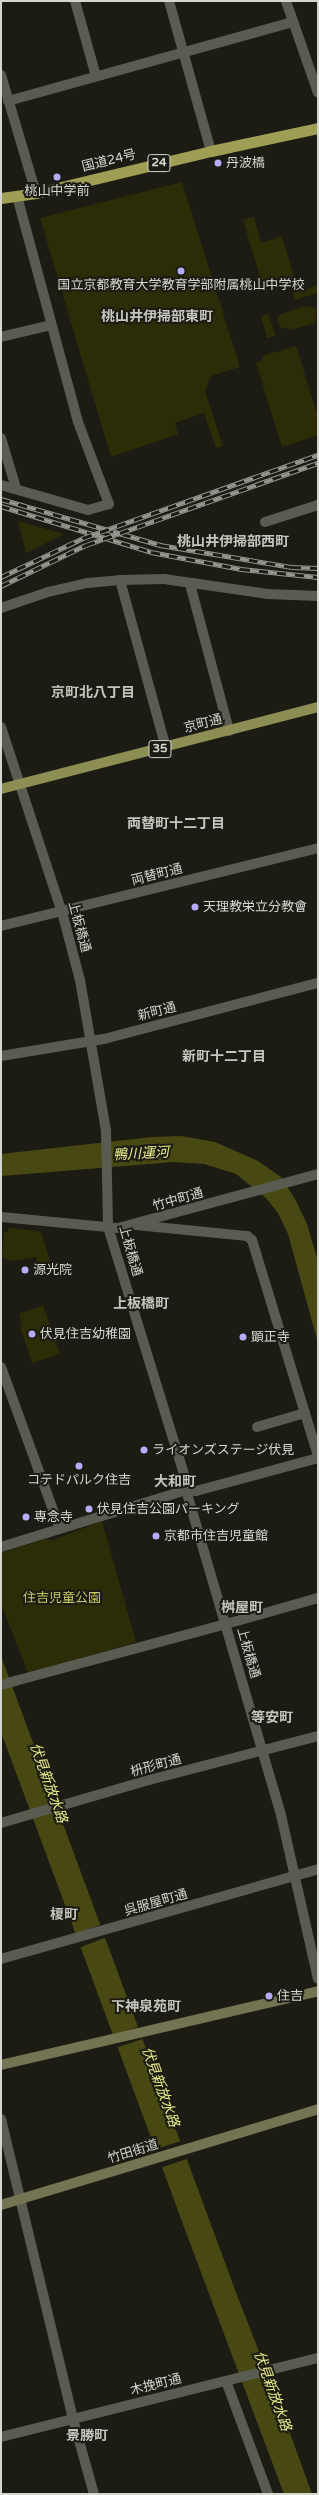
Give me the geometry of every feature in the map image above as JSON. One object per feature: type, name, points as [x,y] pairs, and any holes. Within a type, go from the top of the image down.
[{"type":"highway","name":"国道24号","points":[[1,198],[36,193],[211,150],[318,128]]},
{"type":"main road","name":"京町通","points":[[1,789],[166,748],[318,707]]},
{"type":"main road","points":[[1,2065],[146,2032],[318,1990]]},
{"type":"main road","name":"竹田街道","points":[[1,2205],[154,2160],[318,2109]]},
{"type":"street","points":[[75,1],[96,76]]},
{"type":"street","points":[[169,1],[211,150]]},
{"type":"street","points":[[286,1],[318,93]]},
{"type":"street","points":[[8,101],[293,22]]},
{"type":"street","points":[[1,75],[36,193]]},
{"type":"street","points":[[1,485],[16,488],[88,510],[109,504],[78,422],[17,196]]},
{"type":"street","points":[[1,337],[51,325]]},
{"type":"street","points":[[1,438],[16,488]]},
{"type":"street","points":[[265,522],[318,505]]},
{"type":"street","points":[[1,608],[48,592],[87,583],[120,580],[164,579],[190,584],[268,594],[318,596]]},
{"type":"street","points":[[120,580],[166,748]]},
{"type":"street","points":[[190,584],[229,731]]},
{"type":"street","name":"上板橋通","points":[[1,727],[62,912],[92,1041],[106,1139],[108,1227],[185,1477],[186,1490],[264,1752],[295,1876],[318,1979]]},
{"type":"street","name":"両替町通","points":[[1,926],[318,848]]},
{"type":"street","name":"新町通","points":[[1,1056],[92,1041],[318,984]]},
{"type":"street","name":"竹中町通","points":[[1,1217],[108,1227],[136,1225],[318,1174]]},
{"type":"street","points":[[1,1547],[186,1490],[196,1491],[318,1457],[252,1240],[247,1236],[136,1225]]},
{"type":"street","points":[[1,1367],[60,1529]]},
{"type":"street","points":[[256,1427],[305,1413]]},
{"type":"street","points":[[1,1685],[318,1598]]},
{"type":"street","name":"枡形町通","points":[[1,1823],[149,1780],[264,1752],[318,1736]]},
{"type":"street","name":"呉服屋町通","points":[[1,1959],[74,1940],[318,1869]]},
{"type":"street","points":[[1,2119],[73,2419],[94,2494]]},
{"type":"street","name":"木挽町通","points":[[1,2437],[318,2358]]},
{"type":"street","points":[[227,2381],[268,2494]]},
{"type":"green space","points":[[182,182],[240,367],[211,376],[205,391],[223,446],[216,448],[204,413],[175,423],[178,434],[111,457],[40,218]]},
{"type":"green space","points":[[254,217],[261,243],[282,236],[296,283],[284,287],[281,277],[265,282],[268,292],[265,293],[243,220]]},
{"type":"green space","points":[[318,285],[318,293],[295,300],[293,293]]},
{"type":"green space","points":[[304,306],[315,308],[317,311],[315,323],[291,330],[280,327],[277,319],[279,315]]},
{"type":"green space","points":[[268,314],[276,336],[267,338],[261,316]]},
{"type":"green space","points":[[296,346],[318,416],[318,435],[282,447],[256,363],[263,360],[262,356]]},
{"type":"green space","points":[[18,521],[64,534],[26,553]]},
{"type":"green space","points":[[8,1228],[41,1231],[52,1268],[45,1270],[43,1264],[38,1266],[36,1257],[12,1261],[2,1258],[4,1232],[8,1232]]},
{"type":"green space","points":[[43,1305],[60,1354],[32,1363],[20,1326],[22,1324],[19,1314]]},
{"type":"green space","name":"住吉児童公園","points":[[102,1521],[136,1642],[28,1673],[1,1603],[1,1553],[45,1539],[53,1540]]},
{"type":"water","name":"鴨川運河","points":[[181,1136],[215,1142],[258,1161],[281,1177],[295,1199],[307,1224],[318,1261],[318,1343],[288,1234],[278,1213],[266,1198],[236,1174],[204,1164],[174,1162],[1,1176],[1,1154],[152,1137]]},
{"type":"water","name":"伏見新放水路","points":[[1,1656],[237,2295],[275,2393],[279,2392],[281,2399],[278,2400],[312,2494],[284,2494],[187,2235],[1,1732]]},
{"type":"pier","points":[[102,1924],[107,1937],[79,1948],[74,1935]]},
{"type":"pier","points":[[141,2026],[145,2038],[115,2048],[111,2036]]},
{"type":"pier","points":[[184,2140],[190,2158],[160,2168],[155,2150]]},
{"type":"railway","points":[[1,577],[83,538],[318,455]]},
{"type":"railway","points":[[1,586],[86,545],[318,463]]},
{"type":"railway","points":[[1,499],[160,545],[292,567],[318,568]]},
{"type":"railway","points":[[1,506],[151,552],[241,569],[318,577]]},
{"type":"place","name":"丹波橋","points":[[218,163]]},
{"type":"place","name":"桃山中学前","points":[[57,177]]},
{"type":"place","name":"国立京都教育大学教育学部附属桃山中学校","points":[[181,271]]},
{"type":"place","name":"天理教栄立分教會","points":[[195,907]]},
{"type":"place","name":"源光院","points":[[25,1270]]},
{"type":"place","name":"伏見住吉幼稚園","points":[[32,1334]]},
{"type":"place","name":"顕正寺","points":[[243,1337]]},
{"type":"place","name":"ライオンズステージ伏見","points":[[144,1450]]},
{"type":"place","name":"コテドパルク住吉","points":[[79,1466]]},
{"type":"place","name":"伏見住吉公園パーキング","points":[[89,1509]]},
{"type":"place","name":"専念寺","points":[[26,1517]]},
{"type":"place","name":"京都市住吉児童館","points":[[156,1536]]},
{"type":"place","name":"住吉","points":[[269,1996]]},
{"type":"district","name":"桃山井伊掃部東町","points":[[157,317]]},
{"type":"district","name":"桃山井伊掃部西町","points":[[233,542]]},
{"type":"district","name":"京町北八丁目","points":[[93,693]]},
{"type":"district","name":"両替町十二丁目","points":[[176,824]]},
{"type":"district","name":"新町十二丁目","points":[[224,1057]]},
{"type":"district","name":"上板橋町","points":[[141,1304]]},
{"type":"district","name":"大和町","points":[[175,1482]]},
{"type":"district","name":"桝屋町","points":[[242,1608]]},
{"type":"district","name":"等安町","points":[[272,1718]]},
{"type":"district","name":"榎町","points":[[64,1915]]},
{"type":"district","name":"下神泉苑町","points":[[146,2007]]},
{"type":"district","name":"景勝町","points":[[87,2436]]}]
